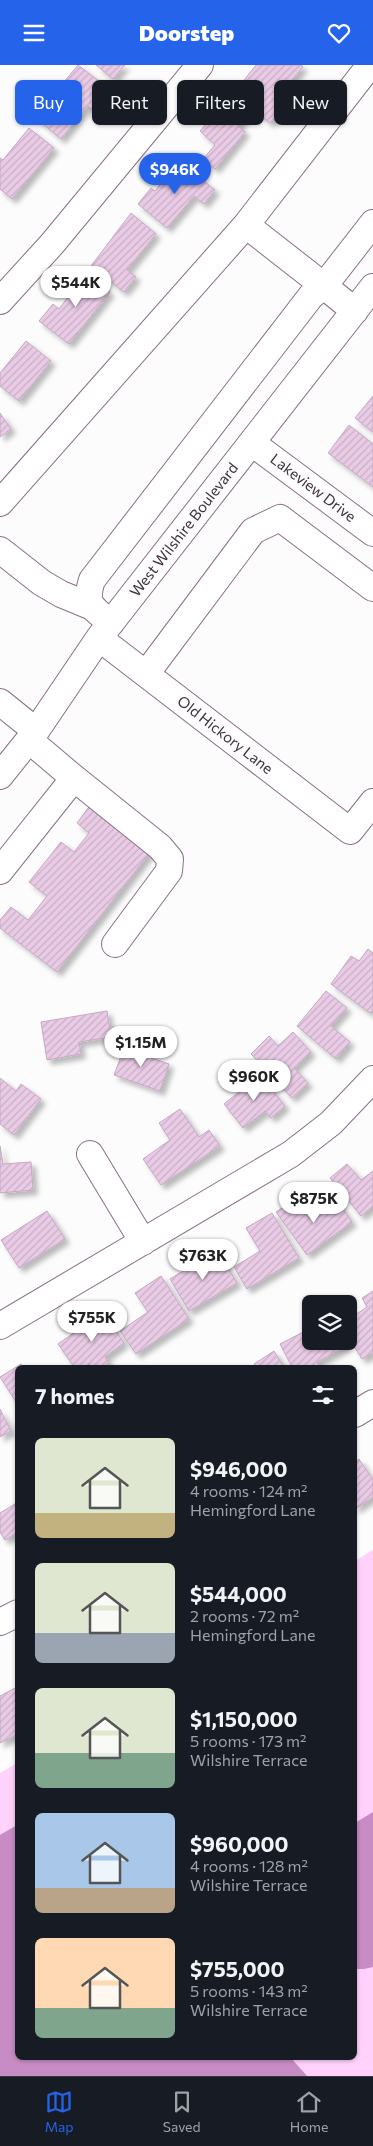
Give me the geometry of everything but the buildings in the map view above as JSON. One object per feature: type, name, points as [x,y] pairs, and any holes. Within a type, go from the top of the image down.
[{"type":"street","points":[[0,301],[52,244],[200,65]]},
{"type":"street","points":[[0,503],[246,225],[370,65]]},
{"type":"street","points":[[90,606],[88,595],[92,580],[311,296],[324,285],[373,223]]},
{"type":"street","points":[[246,225],[355,311]]},
{"type":"street","name":"West Wilshire Boulevard","points":[[0,776],[33,735],[105,630],[373,287]]},
{"type":"street","name":"Lakeview Drive","points":[[252,443],[373,533]]},
{"type":"street","points":[[146,674],[254,531],[280,518],[373,588]]},
{"type":"street","points":[[0,550],[60,595],[90,606]]},
{"type":"street","name":"Old Hickory Lane","points":[[90,606],[105,630],[146,674],[350,831],[373,802]]},
{"type":"street","points":[[0,702],[74,778],[160,847],[170,859],[169,871],[115,944]]},
{"type":"street","points":[[0,871],[74,778]]},
{"type":"street","points":[[0,1326],[291,1154],[330,1123],[373,1079]]},
{"type":"street","points":[[90,1154],[142,1242]]},
{"type":"street","points":[[357,1413],[373,1403]]},
{"type":"street","points":[[0,1622],[15,1614]]},
{"type":"shaded area","points":[[373,1550],[373,2076],[0,2076],[0,1773],[15,1764],[15,2060],[357,2060],[357,1560]]},
{"type":"shaded area","points":[[373,1812],[373,1967],[364,1969],[357,1969],[357,1822]]},
{"type":"shaded area","points":[[15,1826],[15,2060],[293,2060],[307,2076],[0,2076],[0,1835]]}]
